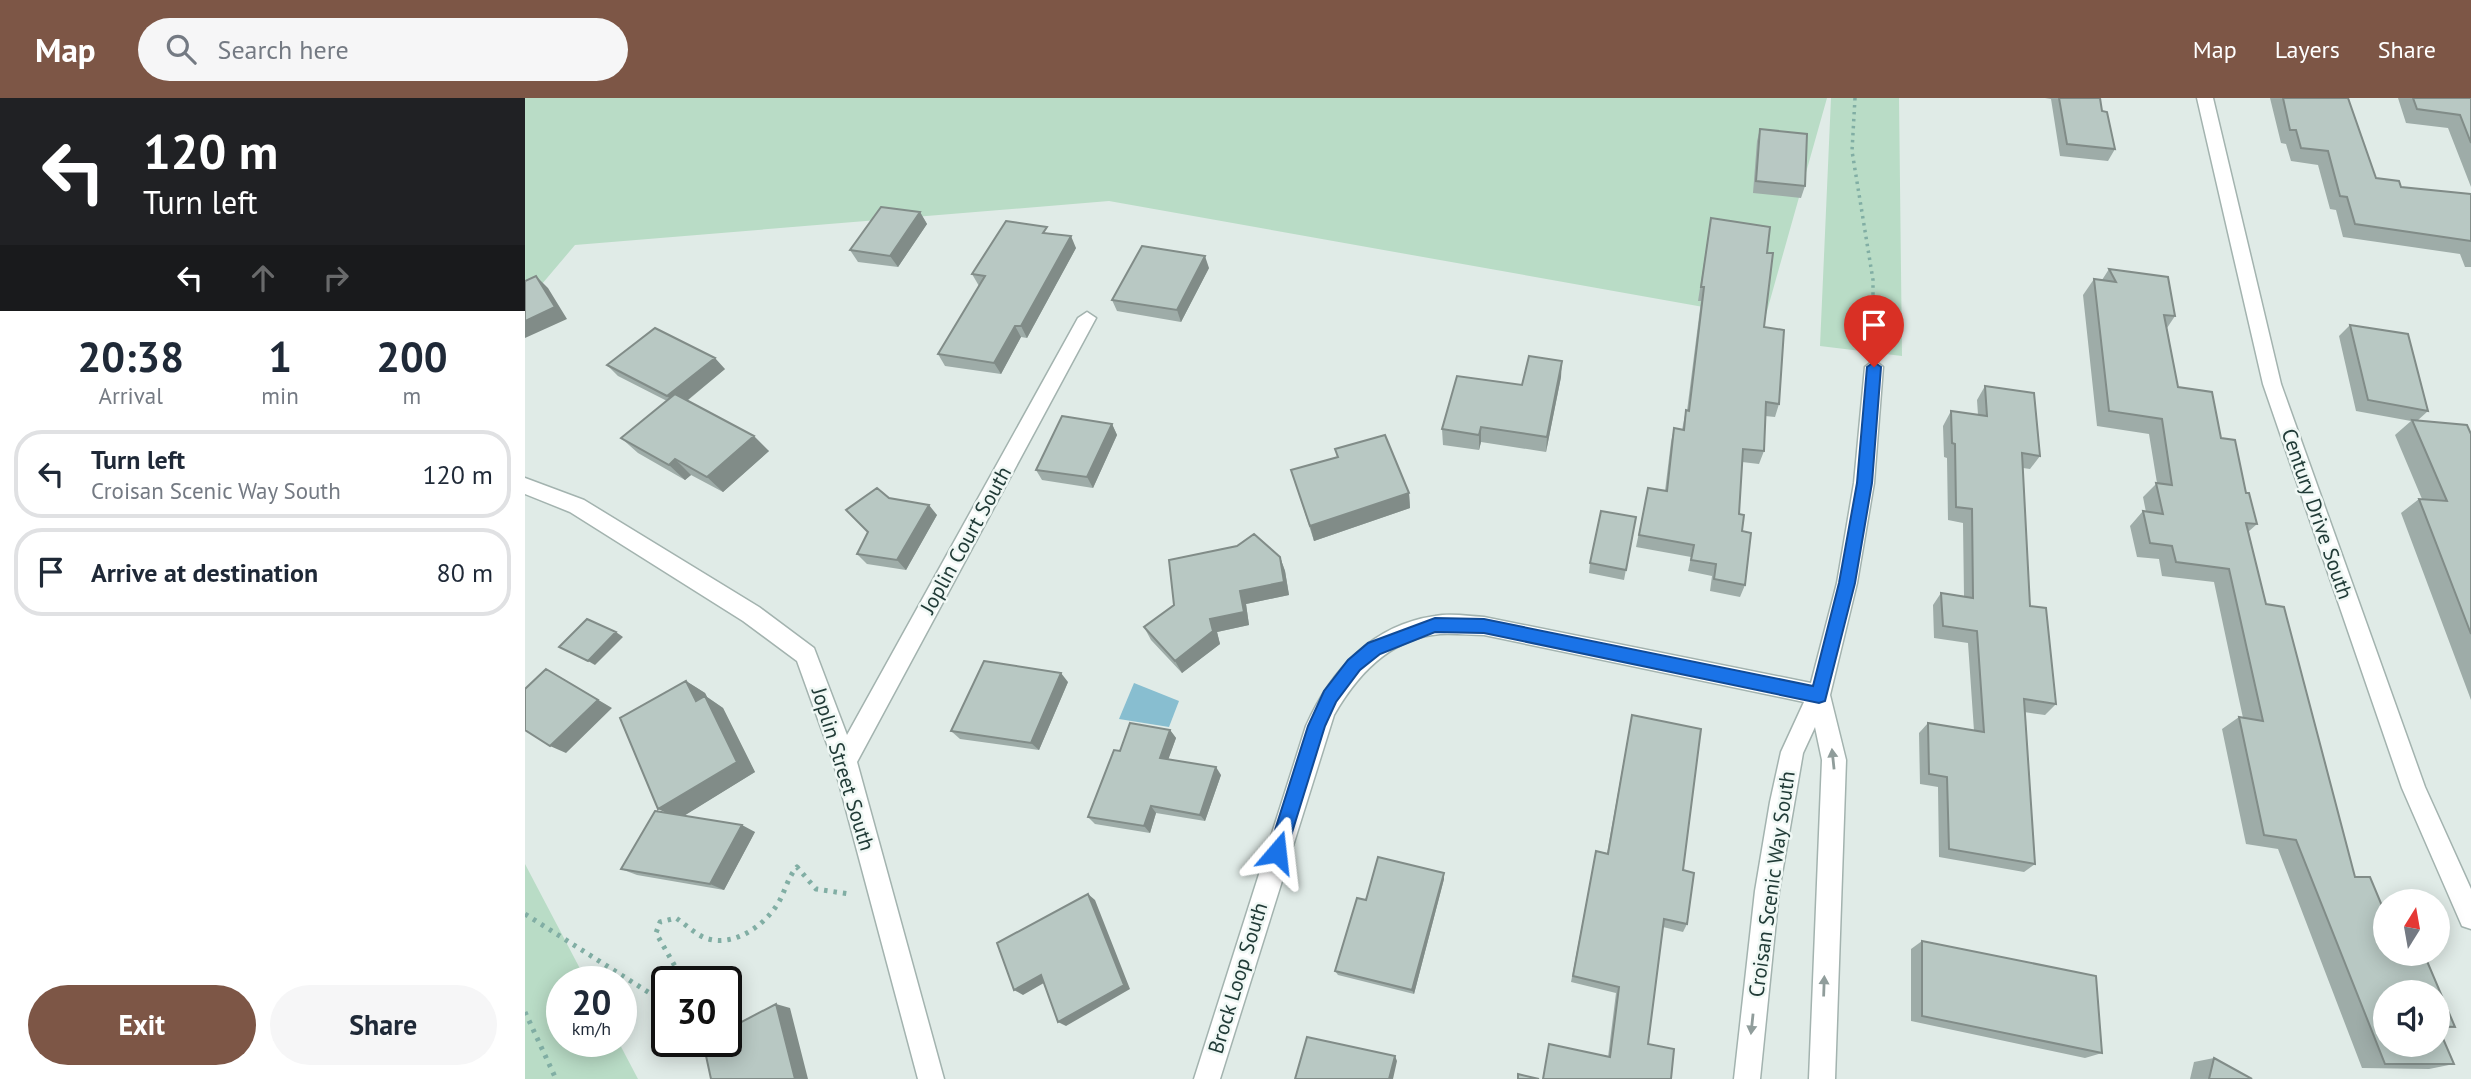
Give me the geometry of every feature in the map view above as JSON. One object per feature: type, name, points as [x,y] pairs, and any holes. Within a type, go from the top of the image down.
[{"type":"street","name":"Century Drive South","points":[[2205,98],[2272,384],[2414,788],[2471,917]]},
{"type":"street","name":"Joplin Court South","points":[[845,761],[1087,318]]},
{"type":"street","name":"Croisan Scenic Way South","points":[[1747,1079],[1767,891],[1782,802],[1792,752],[1819,695],[1847,583],[1864,483],[1874,367]]},
{"type":"street","name":"Joplin Street South","points":[[525,486],[577,506],[751,614],[806,655],[845,761],[931,1079]]},
{"type":"street","name":"Brock Loop South","points":[[1207,1079],[1317,726],[1330,697],[1354,665],[1374,648],[1435,625],[1484,626],[1819,695]]},
{"type":"street","name":"Croisan Scenic Way South","points":[[1819,695],[1834,760],[1822,1079]]},
{"type":"path","points":[[1855,98],[1852,150],[1873,280],[1874,367]]},
{"type":"path","points":[[675,966],[656,933],[660,922],[676,918],[705,938],[726,940],[750,933],[765,922],[797,867],[801,868],[816,889],[881,897]]},
{"type":"path","points":[[525,914],[651,994]]},
{"type":"path","points":[[525,1012],[556,1079]]},
{"type":"green space","points":[[525,98],[1827,98],[1765,318],[1109,201],[575,245],[525,304]]},
{"type":"green space","points":[[1831,98],[1899,98],[1902,356],[1820,346]]},
{"type":"green space","points":[[525,864],[579,966],[546,966],[546,1057],[626,1057],[638,1079],[525,1079]]},
{"type":"water","points":[[1134,683],[1179,701],[1169,727],[1119,719]]},
{"type":"building","points":[[2059,98],[2100,98],[2102,111],[2107,112],[2115,149],[2067,144]]},
{"type":"building","points":[[2283,98],[2348,98],[2376,178],[2399,181],[2401,187],[2471,194],[2471,241],[2355,224],[2347,197],[2340,196],[2328,151],[2301,148],[2296,130],[2290,130]]},
{"type":"building","points":[[2413,98],[2471,98],[2471,143],[2460,115],[2417,109]]},
{"type":"building","points":[[1760,129],[1807,134],[1805,186],[1756,181]]},
{"type":"building","points":[[881,207],[920,212],[890,256],[850,250]]},
{"type":"building","points":[[1711,218],[1770,227],[1767,253],[1773,253],[1764,327],[1784,330],[1779,404],[1766,402],[1764,451],[1743,449],[1739,514],[1744,515],[1742,531],[1751,533],[1745,585],[1714,579],[1716,564],[1691,560],[1694,545],[1639,535],[1648,488],[1667,491],[1674,428],[1684,430],[1686,410],[1689,411],[1704,287],[1701,287]]},
{"type":"building","points":[[1006,221],[1047,227],[1043,233],[1071,236],[1021,326],[1015,326],[994,363],[938,354],[985,276],[972,274]]},
{"type":"building","points":[[1142,246],[1205,256],[1177,310],[1112,300]]},
{"type":"building","points":[[2109,269],[2168,277],[2175,316],[2164,315],[2178,387],[2212,392],[2221,438],[2235,440],[2246,493],[2249,493],[2257,524],[2246,523],[2266,604],[2284,607],[2355,877],[2370,877],[2375,889],[2373,966],[2429,966],[2435,980],[2373,980],[2373,1034],[2296,840],[2264,835],[2239,717],[2263,721],[2229,569],[2176,562],[2172,546],[2150,543],[2143,511],[2163,514],[2156,483],[2172,485],[2162,419],[2109,411],[2094,279],[2116,282]]},
{"type":"building","points":[[536,276],[555,307],[525,321],[525,281]]},
{"type":"building","points":[[2350,325],[2408,334],[2428,411],[2368,400]]},
{"type":"building","points":[[655,328],[715,358],[667,396],[607,365]]},
{"type":"building","points":[[1529,356],[1562,361],[1547,437],[1481,427],[1479,435],[1442,429],[1457,376],[1522,385]]},
{"type":"building","points":[[1985,386],[2034,393],[2040,456],[2022,453],[2030,606],[2046,608],[2056,704],[2024,699],[2035,864],[1949,849],[1947,777],[1929,774],[1928,723],[1984,732],[1977,631],[1943,626],[1941,593],[1973,598],[1972,509],[1956,507],[1955,444],[1952,443],[1951,411],[1987,416]]},
{"type":"building","points":[[675,394],[754,436],[707,477],[675,459],[669,465],[621,438]]},
{"type":"building","points":[[1062,416],[1112,424],[1087,477],[1036,470]]},
{"type":"building","points":[[2412,420],[2467,425],[2471,434],[2471,634],[2419,499],[2447,501]]},
{"type":"building","points":[[1385,435],[1409,493],[1310,526],[1291,470],[1338,457],[1335,449]]},
{"type":"building","points":[[877,488],[889,498],[929,505],[897,560],[857,554],[868,532],[846,510]]},
{"type":"building","points":[[1601,511],[1636,517],[1626,570],[1590,563]]},
{"type":"building","points":[[1254,534],[1280,557],[1284,582],[1240,591],[1244,612],[1210,619],[1213,631],[1175,661],[1144,627],[1174,605],[1169,560],[1237,546]]},
{"type":"building","points":[[587,619],[616,632],[588,661],[559,647]]},
{"type":"building","points":[[984,661],[1061,673],[1031,743],[951,731]]},
{"type":"building","points":[[546,669],[598,700],[550,746],[525,730],[525,689]]},
{"type":"building","points":[[686,681],[696,701],[705,696],[737,762],[658,809],[620,718]]},
{"type":"building","points":[[1632,715],[1701,729],[1683,870],[1694,873],[1687,924],[1664,919],[1648,1044],[1674,1049],[1671,1079],[1543,1079],[1549,1044],[1610,1057],[1619,987],[1573,976],[1596,851],[1608,854]]},
{"type":"building","points":[[1130,723],[1170,730],[1160,758],[1216,767],[1200,815],[1151,806],[1144,826],[1088,817],[1114,750],[1120,751]]},
{"type":"building","points":[[655,811],[742,825],[710,884],[621,869]]},
{"type":"building","points":[[1378,857],[1444,873],[1412,990],[1335,971],[1357,898],[1366,900]]},
{"type":"building","points":[[1088,894],[1124,985],[1058,1022],[1041,975],[1014,990],[997,943]]},
{"type":"building","points":[[1922,941],[2096,976],[2102,1053],[1922,1016]]},
{"type":"building","points":[[776,1004],[795,1079],[711,1079],[706,1057],[742,1057],[742,1022]]},
{"type":"building","points":[[1307,1037],[1395,1056],[1389,1079],[1295,1079]]},
{"type":"building","points":[[2450,1055],[2454,1064],[2385,1064],[2382,1057],[2450,1057]]},
{"type":"building","points":[[2214,1058],[2252,1079],[2209,1079]]},
{"type":"building","points":[[1518,1074],[1539,1079],[1518,1079]]},
{"type":"route","points":[[1277,852],[1317,726],[1330,697],[1354,665],[1374,648],[1404,634],[1435,625],[1484,626],[1819,695],[1847,583],[1864,483],[1874,367]]}]
